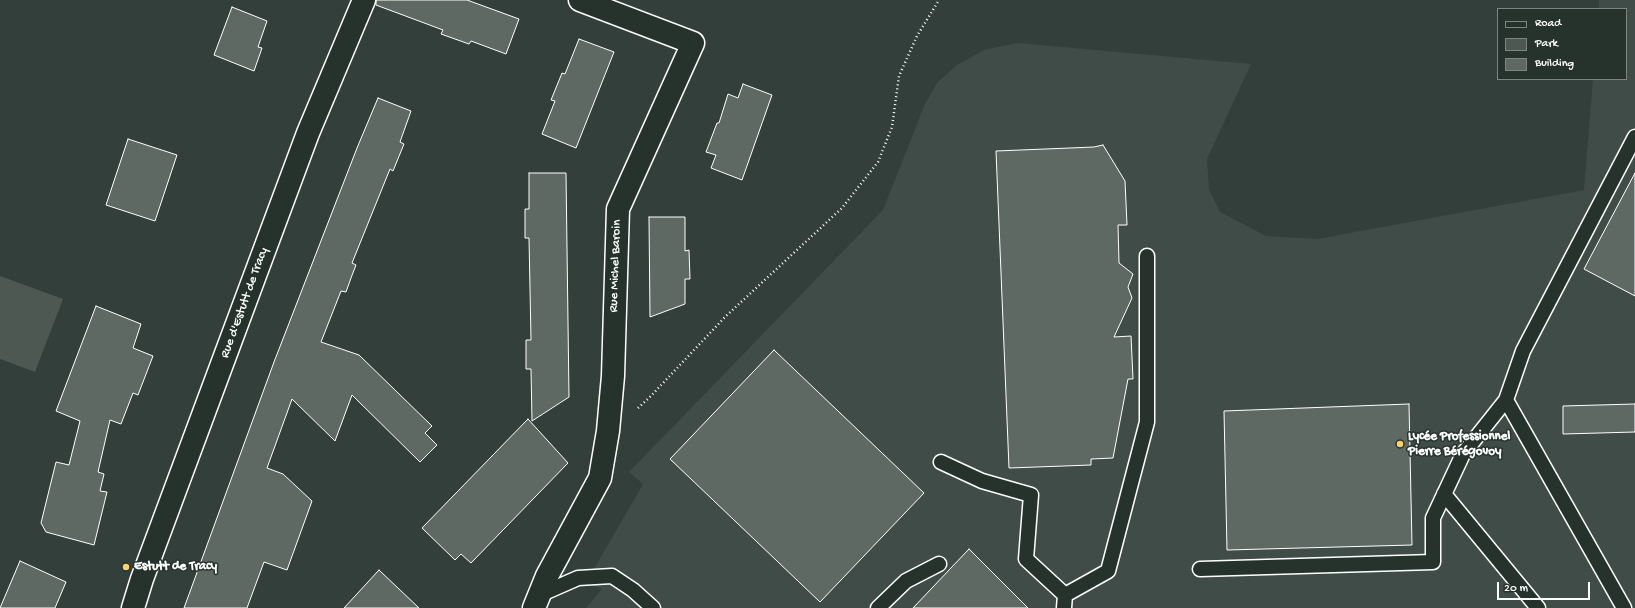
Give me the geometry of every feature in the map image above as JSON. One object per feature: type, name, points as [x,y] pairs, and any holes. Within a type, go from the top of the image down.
[{"type":"street","name":"Rue d'Estutt de Tracy","points":[[133,608],[142,579],[306,139],[364,0]]},
{"type":"street","name":"Rue Michel Baroin","points":[[536,602],[547,576],[600,478],[608,431],[613,376],[618,210],[692,43],[580,0]]},
{"type":"lane","points":[[1200,569],[1433,562],[1433,518],[1444,494],[1464,454],[1506,400],[1523,352],[1635,137]]},
{"type":"lane","points":[[941,462],[982,480],[1031,495],[1026,559],[1064,602],[1108,571],[1147,422],[1147,256]]},
{"type":"lane","points":[[1506,400],[1624,608]]},
{"type":"lane","points":[[1444,494],[1538,608]]},
{"type":"lane","points":[[878,608],[906,581],[939,564]]},
{"type":"lane","points":[[536,602],[578,578],[612,576],[633,590],[653,608]]},
{"type":"path","points":[[608,431],[649,398],[725,317],[842,208],[878,162],[892,127],[899,76],[916,36],[939,0]]},
{"type":"shaded area","points":[[1599,0],[1635,0],[1635,608],[586,608],[602,589],[594,585],[594,569],[643,484],[629,472],[883,210],[925,104],[937,83],[957,65],[984,50],[1018,43],[1251,64],[1207,159],[1209,189],[1220,212],[1266,236],[1317,239],[1584,190],[1593,80],[1627,80],[1627,8],[1599,8]]},
{"type":"green space","points":[[0,276],[63,299],[35,372],[0,359]]},
{"type":"building","points":[[376,0],[467,0],[519,19],[506,54],[471,41],[469,44],[441,34],[443,30],[376,5]]},
{"type":"building","points":[[232,7],[267,21],[258,47],[262,48],[254,71],[214,55]]},
{"type":"building","points":[[579,39],[614,52],[576,148],[542,134],[555,101],[551,100],[562,73],[565,74]]},
{"type":"building","points":[[743,84],[772,95],[742,180],[711,168],[716,155],[706,152],[717,123],[719,123],[728,94],[738,98]]},
{"type":"building","points":[[378,98],[411,111],[400,142],[404,144],[393,171],[390,169],[352,263],[356,265],[346,292],[341,291],[321,342],[359,355],[432,426],[425,433],[437,445],[420,462],[352,395],[335,441],[292,399],[267,468],[283,474],[312,501],[287,570],[264,562],[247,608],[184,608],[274,362],[357,148]]},
{"type":"building","points":[[128,139],[177,155],[155,221],[106,205]]},
{"type":"building","points":[[1103,145],[1125,181],[1127,225],[1118,225],[1119,263],[1133,274],[1128,287],[1132,298],[1114,337],[1131,336],[1133,379],[1128,379],[1113,458],[1091,459],[1091,465],[1009,468],[996,151],[1094,147]]},
{"type":"building","points":[[529,173],[566,173],[569,397],[532,421],[531,369],[526,369],[526,340],[531,340],[529,238],[525,238],[525,209],[529,209]]},
{"type":"building","points":[[1635,173],[1635,296],[1584,269]]},
{"type":"building","points":[[649,217],[685,217],[685,251],[689,250],[690,279],[685,279],[685,304],[650,317]]},
{"type":"building","points":[[96,306],[141,324],[133,348],[153,356],[138,395],[133,393],[121,424],[110,420],[98,472],[104,474],[100,491],[107,492],[94,545],[46,532],[41,523],[56,462],[69,465],[80,421],[56,411]]},
{"type":"building","points":[[774,350],[924,493],[820,602],[670,459]]},
{"type":"building","points":[[1409,404],[1412,545],[1227,550],[1224,411]]},
{"type":"building","points":[[1635,404],[1635,432],[1563,434],[1563,406]]},
{"type":"building","points":[[528,419],[568,463],[471,563],[461,554],[455,560],[422,528]]},
{"type":"building","points":[[969,549],[1028,608],[913,608]]},
{"type":"building","points":[[20,561],[66,582],[55,608],[0,608]]},
{"type":"building","points":[[379,570],[419,608],[344,608]]},
{"type":"place","name":"Lycée Professionnel Pierre Bérégovoy","points":[[1400,444]]},
{"type":"place","name":"Estutt de Tracy","points":[[126,567]]}]
